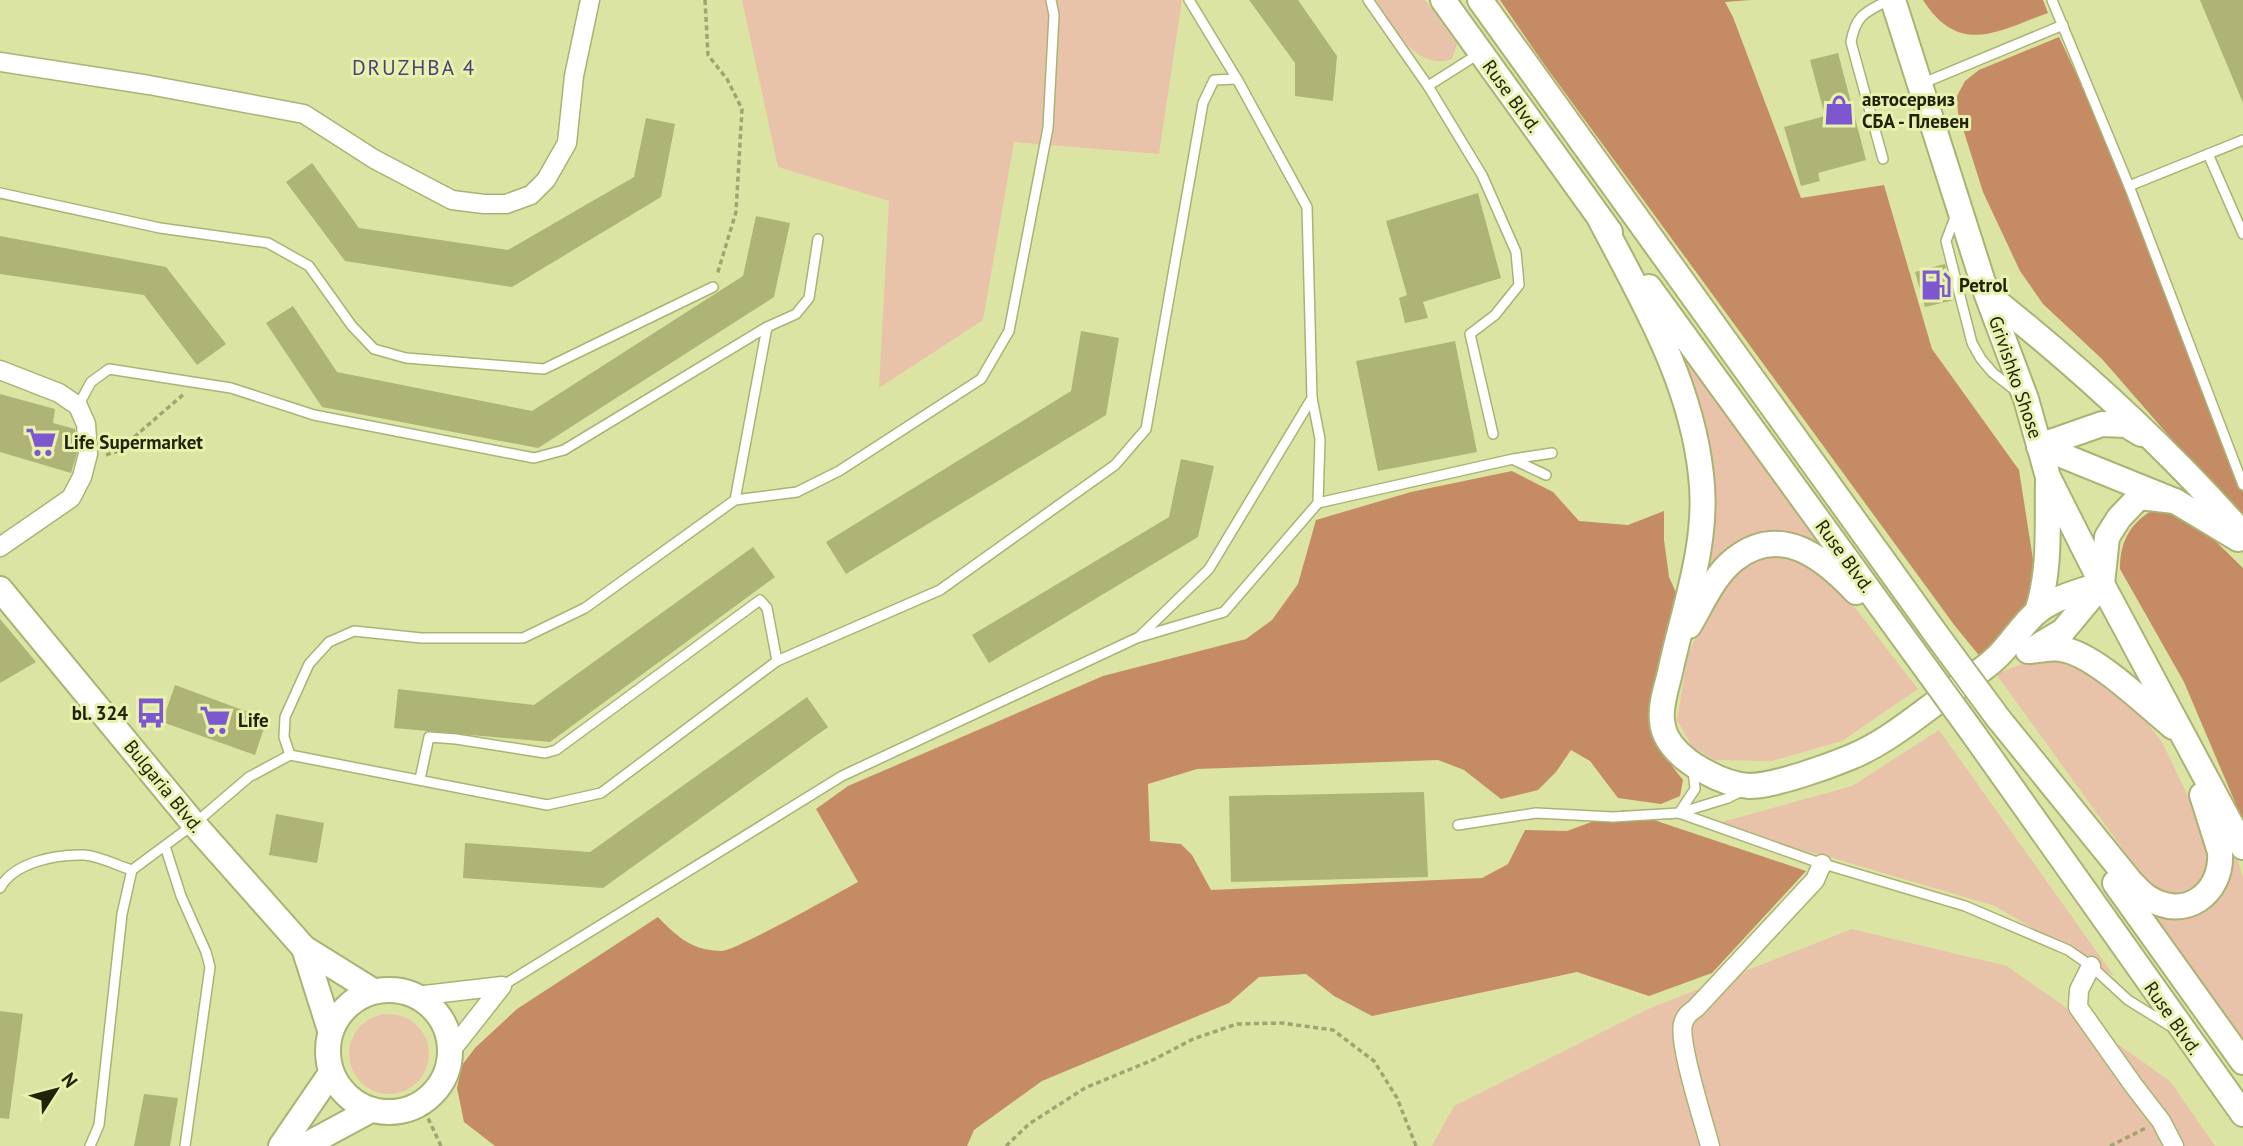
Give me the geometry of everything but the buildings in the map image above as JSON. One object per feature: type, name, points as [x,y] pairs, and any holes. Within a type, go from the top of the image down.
[{"type":"main road","name":"Ruse Blvd.","points":[[1443,0],[1975,736],[2243,1114]]},
{"type":"main road","name":"Ruse Blvd.","points":[[1480,0],[2243,1062]]},
{"type":"main road","name":"Grivishko Shose","points":[[1891,0],[1987,295],[2026,399],[2048,477],[2183,736]]},
{"type":"main road","points":[[1600,219],[1666,346],[1698,447],[1703,503],[1698,561],[1675,651],[1661,722],[1671,743],[1693,765],[1721,780],[1752,786],[1830,765],[1874,746],[1995,659],[2037,612],[2050,603],[2102,584]]},
{"type":"main road","points":[[1987,295],[2056,349],[2212,499],[2243,534]]},
{"type":"main road","points":[[2039,446],[2102,424],[2126,425],[2154,442]]},
{"type":"main road","points":[[2039,446],[2175,501],[2243,543]]},
{"type":"main road","points":[[2037,612],[2043,595],[2046,561],[2048,477]]},
{"type":"main road","points":[[2028,651],[2063,631],[2102,584],[2107,537],[2119,518],[2139,497],[2175,501]]},
{"type":"main road","points":[[1675,651],[1710,590],[1734,559],[1763,546],[1779,544],[1795,545],[1838,573],[1914,652]]},
{"type":"main road","name":"Bulgaria Blvd.","points":[[0,589],[194,824],[304,948]]},
{"type":"main road","points":[[1995,659],[2028,651],[2061,649],[2092,663],[2112,676],[2183,736],[2243,847]]},
{"type":"main road","points":[[1998,718],[2140,891],[2157,902],[2174,907],[2190,904],[2206,894],[2217,880],[2221,862],[2217,841],[2183,736]]},
{"type":"main road","points":[[304,948],[373,991]]},
{"type":"main road","points":[[304,948],[330,1030]]},
{"type":"main road","points":[[392,990],[416,996],[433,1009],[444,1024],[450,1052],[449,1064],[440,1086],[421,1104],[392,1113],[371,1110],[347,1097],[338,1087],[331,1073],[327,1049],[330,1030],[341,1013],[356,999],[373,991],[392,990]]},
{"type":"main road","points":[[281,1146],[331,1073]]},
{"type":"main road","points":[[304,1146],[371,1110]]},
{"type":"street","points":[[0,62],[149,85],[304,114],[374,159],[452,200],[506,204],[531,195],[546,180],[567,143],[574,76],[590,0]]},
{"type":"street","points":[[0,370],[59,393],[78,405],[86,424],[88,454],[82,477],[71,498],[0,547]]},
{"type":"street","points":[[1710,1146],[1684,1048],[1682,1027],[1686,1015],[1696,1008],[1815,880],[1822,864]]},
{"type":"street","points":[[2091,966],[2079,990],[2078,1007],[2161,1121],[2174,1146]]},
{"type":"street","points":[[416,996],[502,986]]},
{"type":"street","points":[[450,1052],[502,986]]},
{"type":"lane","points":[[290,755],[284,737],[285,717],[309,664],[329,642],[354,631],[421,638],[523,638],[585,608],[735,500],[797,492],[818,482],[981,379],[1009,331],[1048,128],[1054,15],[1051,0]]},
{"type":"lane","points":[[1189,0],[1237,79],[1307,207],[1312,398],[1320,439],[1318,503]]},
{"type":"lane","points":[[1368,0],[1428,86],[1482,175],[1516,252],[1519,285],[1495,316],[1470,334],[1493,434]]},
{"type":"lane","points":[[1883,159],[1851,42],[1854,26],[1861,15],[1891,0]]},
{"type":"lane","points":[[2052,0],[2129,186],[2243,485]]},
{"type":"lane","points":[[1920,85],[2063,25]]},
{"type":"lane","points":[[1428,86],[1481,53]]},
{"type":"lane","points":[[90,1146],[99,1125],[122,914],[132,870],[194,824],[249,777],[290,755],[547,805],[601,793],[777,661],[940,590],[1115,465],[1146,429],[1203,103],[1214,80],[1237,79]]},
{"type":"lane","points":[[2129,186],[2243,140]]},
{"type":"lane","points":[[2208,154],[2243,234]]},
{"type":"lane","points":[[0,193],[160,228],[268,243],[309,266],[352,326],[374,349],[406,358],[544,369],[713,287]]},
{"type":"lane","points":[[1959,208],[1946,241],[1972,343],[1993,373],[2026,399]]},
{"type":"lane","points":[[78,405],[91,382],[110,369],[231,388],[326,418],[534,458],[564,450],[767,327],[796,314],[809,298],[818,239]]},
{"type":"lane","points":[[735,500],[767,327]]},
{"type":"lane","points":[[1139,637],[1209,569],[1312,398]]},
{"type":"lane","points":[[502,986],[842,776],[1139,637],[1224,612],[1318,503],[1513,459],[1552,453]]},
{"type":"lane","points":[[1513,459],[1546,475]]},
{"type":"lane","points":[[420,779],[429,737],[545,753],[556,750],[760,600],[767,608],[777,661]]},
{"type":"lane","points":[[1679,813],[1695,789],[1693,765]]},
{"type":"lane","points":[[1458,825],[1536,813],[1613,817],[1679,813],[1728,798],[1752,786]]},
{"type":"lane","points":[[1679,813],[1822,864],[1965,906],[2068,950],[2091,966],[2128,1000],[2186,1036]]},
{"type":"lane","points":[[164,846],[210,967],[185,1146]]},
{"type":"lane","points":[[0,888],[4,880],[38,859],[86,855],[132,870]]},
{"type":"path","points":[[705,0],[708,55],[727,79],[742,109],[736,212],[713,287]]},
{"type":"path","points":[[85,462],[118,451],[197,383]]},
{"type":"path","points":[[1006,1146],[1029,1124],[1084,1088],[1155,1059],[1193,1039],[1237,1024],[1282,1023],[1333,1030],[1374,1060],[1396,1098],[1416,1146]]},
{"type":"path","points":[[421,1104],[442,1146]]},
{"type":"path","points":[[2110,1146],[2161,1121]]},
{"type":"shaded area","points":[[742,0],[1182,0],[1159,154],[1014,142],[983,320],[879,388],[889,201],[778,167]]},
{"type":"shaded area","points":[[1376,0],[1425,0],[1457,44],[1452,59],[1427,59],[1416,53],[1406,44]]},
{"type":"shaded area","points":[[1500,0],[1751,0],[1725,2],[1801,198],[1884,185],[1932,349],[2019,470],[2034,566],[2031,614],[1982,659],[1955,626],[1541,60]]},
{"type":"shaded area","points":[[1923,0],[2043,0],[2048,13],[1996,32],[1965,34],[1951,29],[1937,18]]},
{"type":"shaded area","points":[[2059,37],[2129,186],[2243,492],[2243,521],[2102,359],[2043,304],[2020,271],[1983,192],[1958,113],[1957,96],[1965,81],[1979,70]]},
{"type":"shaded area","points":[[1678,350],[1829,554],[1783,534],[1697,595],[1706,555]]},
{"type":"shaded area","points":[[1512,471],[1553,492],[1579,521],[1628,525],[1664,511],[1664,540],[1669,577],[1681,604],[1651,720],[1672,766],[1683,780],[1680,796],[1661,804],[1618,798],[1590,761],[1571,750],[1556,772],[1538,790],[1501,799],[1464,770],[1438,760],[1197,769],[1148,784],[1150,841],[1181,844],[1192,855],[1211,890],[1482,878],[1508,864],[1525,830],[1567,831],[1624,810],[1806,871],[1712,973],[1649,996],[1577,972],[1372,1016],[1334,996],[1306,974],[1259,977],[1229,1003],[1042,1081],[974,1130],[967,1146],[495,1146],[464,1122],[457,1088],[462,1065],[475,1048],[517,1009],[658,917],[686,942],[722,951],[765,932],[858,882],[816,809],[848,786],[1103,676],[1246,639],[1272,620],[1298,584],[1316,520],[1411,492]]},
{"type":"shaded area","points":[[2171,510],[2204,530],[2243,568],[2243,821],[2184,682],[2120,569],[2123,545],[2135,524],[2150,512]]},
{"type":"shaded area","points":[[1777,553],[1807,559],[1832,578],[1918,689],[1842,741],[1772,761],[1715,760],[1692,747],[1677,720],[1688,653],[1727,578],[1749,559]]},
{"type":"shaded area","points":[[2046,655],[2080,663],[2143,717],[2163,744],[2210,842],[2213,863],[2193,891],[2173,896],[2146,881],[1996,674]]},
{"type":"shaded area","points":[[1939,730],[2114,976],[1995,906],[1829,857],[1708,826],[1852,786]]},
{"type":"shaded area","points":[[2234,848],[2243,877],[2243,1047],[2139,901],[2175,912],[2229,850]]},
{"type":"shaded area","points":[[1852,929],[2007,966],[2170,1081],[2215,1146],[1432,1146],[1454,1106],[1648,1009]]},
{"type":"shaded area","points":[[389,1014],[404,1017],[417,1026],[426,1039],[429,1054],[426,1069],[417,1082],[404,1091],[389,1094],[374,1091],[361,1082],[352,1069],[349,1054],[352,1039],[361,1026],[374,1017]]},
{"type":"place","name":"автосервиз СБА - Плевен","points":[[1839,110]]},
{"type":"place","name":"Petrol","points":[[1936,285]]},
{"type":"place","name":"Life Supermarket","points":[[41,442]]},
{"type":"place","name":"bl. 324","points":[[151,713]]},
{"type":"place","name":"Life","points":[[215,720]]},
{"type":"district","name":"DRUZHBA 4","points":[[414,67]]}]
